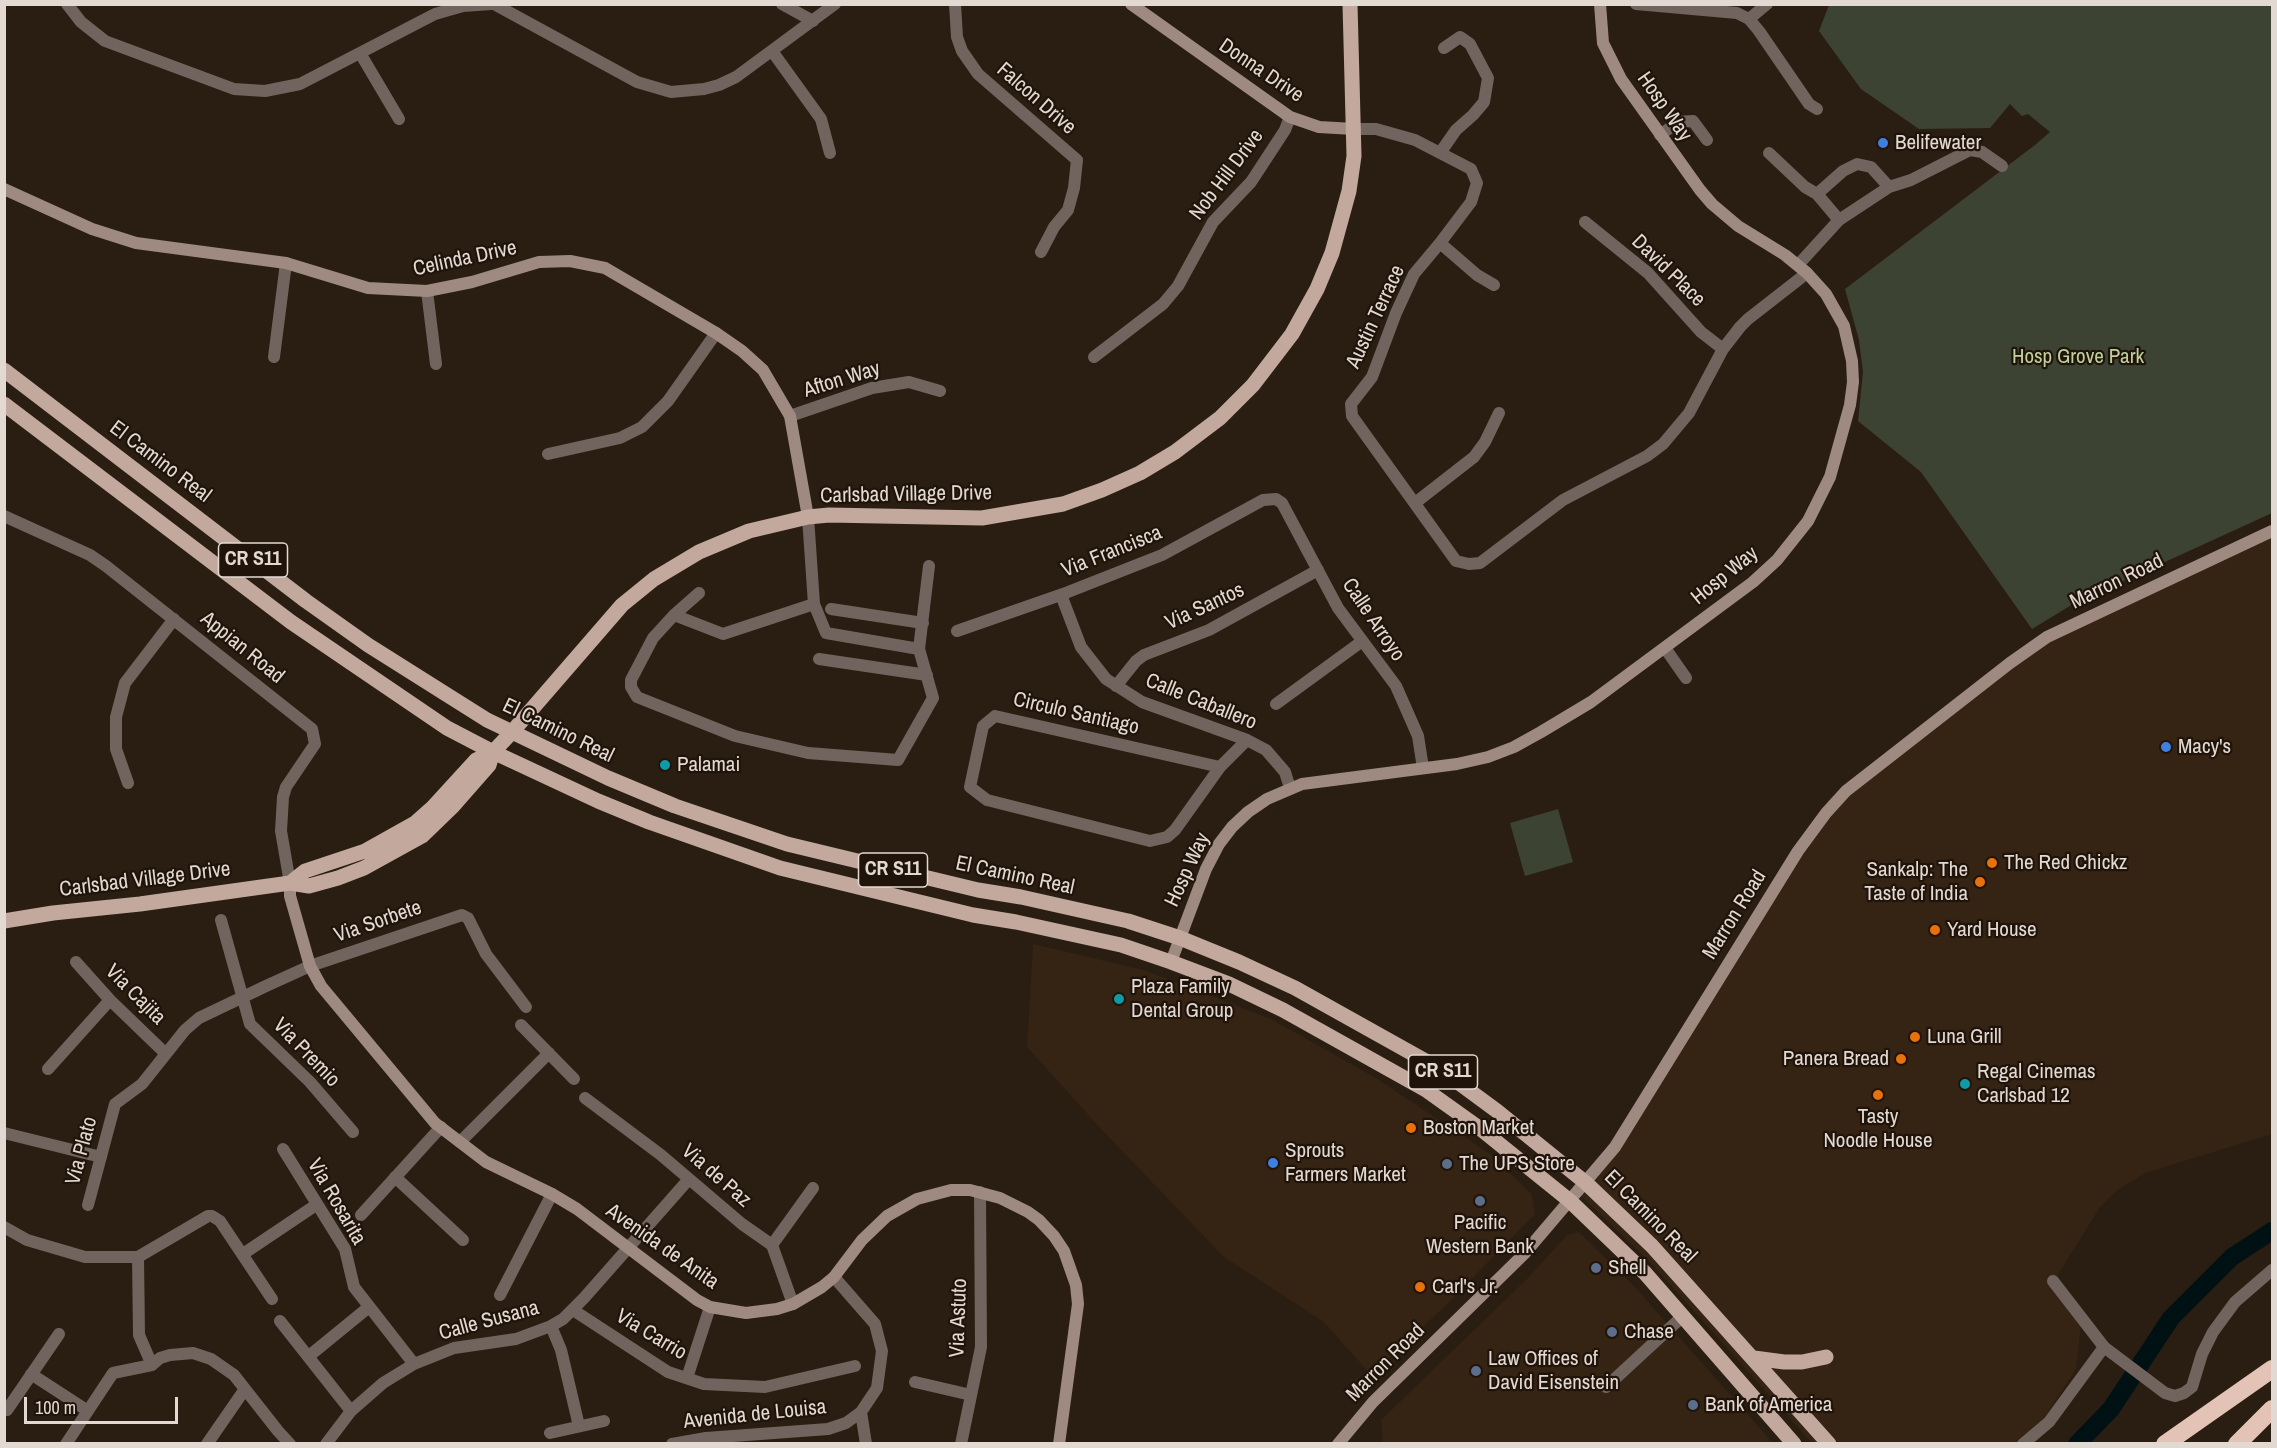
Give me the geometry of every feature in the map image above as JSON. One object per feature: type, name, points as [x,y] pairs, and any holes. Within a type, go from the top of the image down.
[{"type":"highway","points":[[2165,1443],[2272,1369]]},
{"type":"highway","points":[[2237,1443],[2272,1409]]},
{"type":"main road","name":"Carlsbad Village Drive","points":[[4,921],[290,882],[309,886],[364,868],[422,836],[448,812],[489,765],[493,752],[596,633],[622,605],[673,565],[726,539],[762,527],[808,517],[829,515],[964,518],[1044,508],[1082,498],[1121,482],[1158,463],[1193,440],[1237,402],[1273,362],[1313,296],[1332,253],[1352,174],[1354,129],[1350,4]]},
{"type":"main road","name":"El Camino Real","points":[[4,370],[306,601],[368,645],[487,720],[608,778],[675,806],[787,844],[978,890],[1021,897],[1128,921],[1180,938],[1295,988],[1440,1069],[1497,1111],[1586,1183],[1652,1246],[1829,1443]]},
{"type":"main road","name":"El Camino Real","points":[[4,404],[291,622],[447,728],[493,752],[649,822],[780,868],[973,915],[1121,945],[1171,962],[1229,984],[1283,1010],[1426,1090],[1482,1130],[1570,1201],[1645,1273],[1794,1443]]},
{"type":"main road","points":[[1754,1358],[1793,1362],[1826,1357]]},
{"type":"street","points":[[67,4],[81,22],[105,41],[234,89],[265,91],[300,84],[435,14],[463,6],[492,4],[637,82],[671,92],[704,89],[736,77],[836,4]]},
{"type":"street","points":[[782,4],[813,21]]},
{"type":"street","name":"Falcon Drive","points":[[955,4],[957,37],[962,51],[978,74],[1077,160],[1074,188],[1068,210],[1054,227],[1041,252]]},
{"type":"street","name":"Donna Drive","points":[[1131,4],[1290,117],[1319,127],[1376,129],[1415,140],[1471,169],[1477,183],[1471,202],[1440,243]]},
{"type":"street","name":"Hosp Way","points":[[1171,962],[1206,869],[1219,844],[1248,812],[1267,799],[1302,784],[1477,759],[1514,747],[1591,702],[1753,582],[1777,560],[1808,521],[1830,477],[1850,405],[1853,382],[1852,361],[1844,326],[1826,294],[1802,269],[1738,226],[1712,204],[1621,79],[1603,43],[1600,4]]},
{"type":"street","points":[[1636,4],[1737,13],[1749,19],[1809,104],[1817,109]]},
{"type":"street","points":[[1749,19],[1767,4]]},
{"type":"street","points":[[1440,153],[1456,130],[1484,102],[1488,78],[1470,44],[1460,37],[1444,48]]},
{"type":"street","points":[[772,51],[821,118],[830,153]]},
{"type":"street","points":[[360,52],[399,119]]},
{"type":"street","name":"Nob Hill Drive","points":[[1094,357],[1163,304],[1178,286],[1213,222],[1251,182],[1285,130],[1290,117]]},
{"type":"street","points":[[1660,135],[1678,122],[1693,121],[1707,140]]},
{"type":"street","points":[[1724,349],[1748,319],[1802,269],[1839,220],[1889,187],[1911,180],[1970,150],[1983,152],[2001,166]]},
{"type":"street","points":[[1769,153],[1804,187],[1817,194],[1839,220]]},
{"type":"street","points":[[1817,194],[1843,171],[1857,164],[1871,167],[1889,187]]},
{"type":"street","name":"Celinda Drive","points":[[4,189],[92,229],[136,243],[286,263],[368,288],[427,291],[472,282],[539,262],[570,261],[605,268],[716,333],[742,351],[763,370],[790,417],[808,517]]},
{"type":"street","name":"David Place","points":[[1585,222],[1648,273],[1701,332],[1724,349]]},
{"type":"street","points":[[1440,243],[1477,275],[1494,285]]},
{"type":"street","name":"Austin Terrace","points":[[1440,243],[1414,274],[1396,313],[1372,377],[1351,404],[1352,416],[1456,561],[1469,564],[1480,563],[1563,500],[1647,456],[1663,444],[1689,413],[1724,349]]},
{"type":"street","points":[[274,357],[286,263]]},
{"type":"street","points":[[427,291],[436,364]]},
{"type":"street","points":[[548,454],[620,438],[642,427],[668,401],[716,333]]},
{"type":"street","name":"Afton Way","points":[[790,417],[872,388],[909,382],[940,391]]},
{"type":"street","points":[[1416,503],[1474,458],[1485,442],[1499,413]]},
{"type":"street","name":"Calle Arroyo","points":[[1276,499],[1282,503],[1338,608],[1361,642],[1396,686],[1418,736],[1423,768]]},
{"type":"street","name":"Via Francisca","points":[[957,631],[1063,594],[1162,555],[1263,500],[1276,499]]},
{"type":"street","name":"Appian Road","points":[[4,516],[90,555],[307,724],[314,734],[315,744],[286,787],[283,797],[281,831],[290,882]]},
{"type":"street","points":[[808,517],[814,604],[826,633],[920,649]]},
{"type":"street","name":"Marron Road","points":[[1338,1443],[1373,1402],[1502,1277],[1615,1147],[1798,851],[1826,813],[1846,791],[2010,663],[2047,638],[2272,531]]},
{"type":"street","points":[[699,594],[674,615],[653,638],[631,680],[631,687],[637,697],[735,736],[808,753],[898,760],[933,698],[920,649],[929,566]]},
{"type":"street","name":"Via Santos","points":[[1116,687],[1136,661],[1144,655],[1209,630],[1318,570]]},
{"type":"street","name":"Calle Caballero","points":[[1063,594],[1063,600],[1081,647],[1106,679],[1142,702],[1247,740],[1266,750],[1285,772],[1290,788]]},
{"type":"street","points":[[674,615],[723,634],[814,604]]},
{"type":"street","points":[[831,609],[923,623]]},
{"type":"street","points":[[128,783],[116,749],[116,717],[125,683],[174,619]]},
{"type":"street","points":[[1276,704],[1361,642]]},
{"type":"street","points":[[1665,648],[1686,678]]},
{"type":"street","points":[[819,659],[927,675]]},
{"type":"street","name":"Circulo Santiago","points":[[995,716],[1220,767],[1175,830],[1167,837],[1150,841],[987,800],[970,787],[983,726],[995,716]]},
{"type":"street","points":[[1220,767],[1247,740]]},
{"type":"street","name":"Avenida de Anita","points":[[290,882],[290,896],[310,966],[321,986],[435,1123],[486,1162],[552,1194],[577,1209],[628,1250],[710,1307],[746,1313],[777,1310],[793,1304],[834,1277],[847,1263],[862,1240],[886,1215],[916,1199],[939,1192],[970,1190],[980,1192],[1000,1198],[1039,1220],[1064,1251],[1070,1265],[1078,1304],[1059,1443]]},
{"type":"street","name":"Via Sorbete","points":[[243,996],[310,966],[459,915],[468,918],[486,954],[526,1007]]},
{"type":"street","name":"Via Premio","points":[[220,920],[250,1024],[310,1082],[352,1132]]},
{"type":"street","name":"Via Cajita","points":[[76,962],[110,1000],[166,1054]]},
{"type":"street","name":"Via Plato","points":[[88,1205],[115,1104],[142,1084],[185,1030],[199,1018],[243,996]]},
{"type":"street","points":[[48,1069],[110,1000]]},
{"type":"street","points":[[521,1025],[574,1079]]},
{"type":"street","points":[[460,1142],[549,1053]]},
{"type":"street","name":"Via de Paz","points":[[585,1098],[661,1155],[742,1224],[772,1245]]},
{"type":"street","points":[[361,1215],[441,1127]]},
{"type":"street","points":[[4,1132],[101,1157]]},
{"type":"street","name":"Via Rosarita","points":[[283,1149],[345,1249],[354,1287],[414,1364]]},
{"type":"street","points":[[395,1178],[463,1240]]},
{"type":"street","name":"Calle Susana","points":[[326,1443],[351,1411],[383,1383],[414,1364],[454,1348],[516,1339],[551,1326],[573,1310],[689,1179]]},
{"type":"street","points":[[793,1304],[772,1245],[813,1188]]},
{"type":"street","name":"Via Astuto","points":[[962,1443],[981,1347],[980,1192]]},
{"type":"street","points":[[500,1295],[552,1194]]},
{"type":"street","points":[[243,1254],[316,1205]]},
{"type":"street","points":[[4,1227],[27,1240],[85,1257],[138,1257],[208,1216],[220,1221],[272,1299]]},
{"type":"street","points":[[138,1257],[139,1335],[152,1365]]},
{"type":"street","points":[[2054,1281],[2104,1347],[2165,1393],[2175,1395],[2192,1387],[2202,1354],[2213,1332],[2235,1302],[2272,1270]]},
{"type":"street","points":[[834,1277],[874,1323],[882,1352],[876,1389],[861,1413],[866,1443]]},
{"type":"street","points":[[309,1356],[369,1307]]},
{"type":"street","points":[[687,1378],[710,1307]]},
{"type":"street","name":"Via Carrio","points":[[573,1310],[668,1372],[704,1384],[765,1387],[855,1366]]},
{"type":"street","points":[[1606,1387],[1683,1317]]},
{"type":"street","points":[[280,1321],[351,1411]]},
{"type":"street","points":[[551,1326],[561,1350],[579,1426]]},
{"type":"street","points":[[7,1410],[59,1334]]},
{"type":"street","points":[[2023,1443],[2049,1422],[2104,1347]]},
{"type":"street","points":[[66,1443],[113,1373],[152,1365],[170,1355],[193,1353],[211,1359],[234,1375],[290,1443]]},
{"type":"street","points":[[31,1374],[88,1411]]},
{"type":"street","points":[[915,1382],[971,1395]]},
{"type":"street","points":[[207,1443],[245,1389]]},
{"type":"street","name":"Avenida de Louisa","points":[[672,1443],[754,1438],[828,1429],[846,1423],[861,1413]]},
{"type":"street","points":[[550,1433],[604,1421]]},
{"type":"shaded area","points":[[2272,531],[2272,1134],[2145,1173],[2117,1190],[2100,1207],[2054,1281],[2082,1317],[2076,1369],[2042,1421],[2019,1443],[1812,1443],[1651,1263],[1577,1192],[1821,818],[2027,652]]},
{"type":"shaded area","points":[[1033,944],[1144,970],[1271,1019],[1376,1078],[1493,1156],[1532,1195],[1535,1214],[1446,1305],[1371,1375],[1324,1322],[1224,1257],[1102,1130],[1027,1047]]},
{"type":"shaded area","points":[[1579,1232],[1634,1286],[1773,1443],[1383,1443],[1381,1420],[1529,1277],[1567,1235]]},
{"type":"green space","name":"Hosp Grove Park","points":[[1829,5],[2272,5],[2272,513],[2073,604],[2032,629],[1921,472],[1858,421],[1863,372],[1859,340],[1845,289],[2050,132],[2028,114],[2022,116],[2010,104],[1990,128],[1919,129],[1861,89],[1819,31]]},
{"type":"green space","points":[[1558,809],[1573,862],[1525,876],[1510,823]]},
{"type":"waterway","points":[[2077,1444],[2111,1409],[2171,1318],[2232,1257],[2272,1231]]},
{"type":"place","name":"Belifewater","points":[[1883,143]]},
{"type":"place","name":"Macy's","points":[[2166,747]]},
{"type":"place","name":"Palamai","points":[[665,765]]},
{"type":"place","name":"The Red Chickz","points":[[1992,863]]},
{"type":"place","name":"Sankalp: The Taste of India","points":[[1980,882]]},
{"type":"place","name":"Yard House","points":[[1935,930]]},
{"type":"place","name":"Plaza Family Dental Group","points":[[1119,999]]},
{"type":"place","name":"Luna Grill","points":[[1915,1037]]},
{"type":"place","name":"Panera Bread","points":[[1901,1059]]},
{"type":"place","name":"Regal Cinemas Carlsbad 12","points":[[1965,1084]]},
{"type":"place","name":"Tasty Noodle House","points":[[1878,1095]]},
{"type":"place","name":"Boston Market","points":[[1411,1128]]},
{"type":"place","name":"Sprouts Farmers Market","points":[[1273,1163]]},
{"type":"place","name":"The UPS Store","points":[[1447,1164]]},
{"type":"place","name":"Pacific Western Bank","points":[[1480,1201]]},
{"type":"place","name":"Shell","points":[[1596,1268]]},
{"type":"place","name":"Carl's Jr.","points":[[1420,1287]]},
{"type":"place","name":"Chase","points":[[1612,1332]]},
{"type":"place","name":"Law Offices of David Eisenstein","points":[[1476,1371]]},
{"type":"place","name":"Bank of America","points":[[1693,1405]]}]
